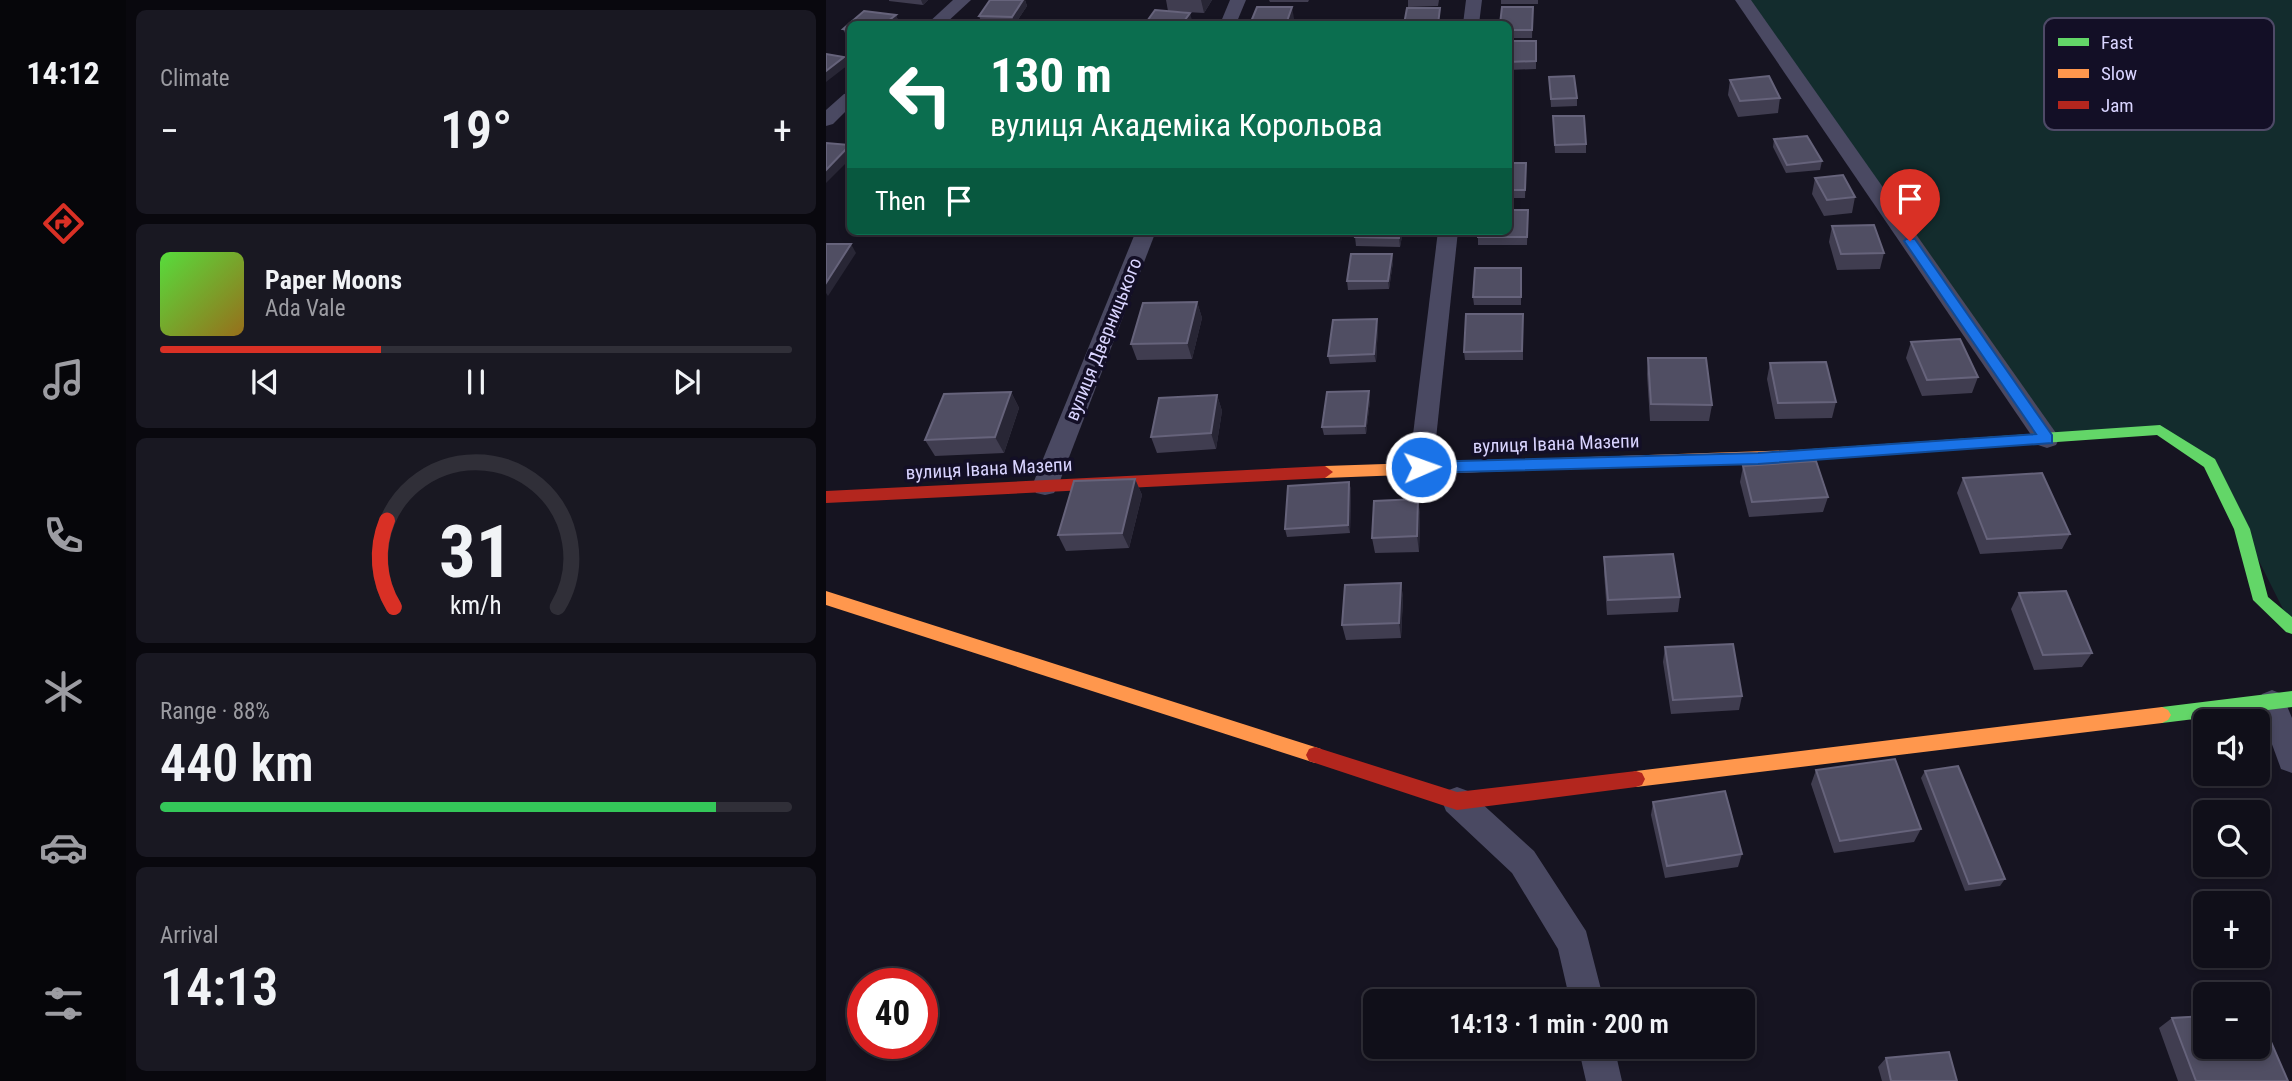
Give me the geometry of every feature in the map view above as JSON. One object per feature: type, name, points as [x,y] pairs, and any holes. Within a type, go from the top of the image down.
[{"type":"street","points":[[938,21],[963,0]]},
{"type":"street","points":[[1229,21],[1238,0]]},
{"type":"street","points":[[1471,21],[1474,0]]},
{"type":"street","points":[[1743,0],[2047,439]]},
{"type":"street","points":[[826,120],[847,101]]},
{"type":"street","name":"вулиця Дверницького","points":[[1045,486],[1144,235]]},
{"type":"street","points":[[1421,467],[1448,235]]},
{"type":"street","name":"вулиця Івана Мазепи","points":[[827,497],[1421,467],[1758,458],[2160,430],[2210,463],[2242,529],[2261,600],[2292,627]]},
{"type":"street","points":[[826,598],[1457,801],[2282,701],[2292,759]]},
{"type":"street","points":[[1457,801],[1523,862],[1574,943],[1584,989]]},
{"type":"street","points":[[1599,1059],[1604,1081]]},
{"type":"green space","points":[[1743,0],[2292,0],[2292,627],[2210,463],[2160,430],[2047,439]]},
{"type":"building","points":[[990,0],[1023,0],[1012,17],[979,16]]},
{"type":"building","points":[[1257,7],[1292,7],[1287,21],[1251,21]]},
{"type":"building","points":[[1502,7],[1533,7],[1532,30],[1512,30],[1512,21],[1500,21]]},
{"type":"building","points":[[1407,8],[1440,8],[1438,21],[1405,21]]},
{"type":"building","points":[[1155,10],[1190,13],[1184,21],[1147,21]]},
{"type":"building","points":[[864,11],[896,15],[888,21],[852,21]]},
{"type":"building","points":[[1512,41],[1536,41],[1536,61],[1512,62]]},
{"type":"building","points":[[826,54],[844,57],[826,71]]},
{"type":"building","points":[[1574,76],[1577,98],[1551,99],[1549,77]]},
{"type":"building","points":[[1769,76],[1780,98],[1740,101],[1730,80]]},
{"type":"building","points":[[1553,116],[1584,116],[1586,144],[1555,145]]},
{"type":"building","points":[[1807,136],[1822,161],[1787,165],[1774,139]]},
{"type":"building","points":[[826,143],[847,145],[847,148],[826,170]]},
{"type":"building","points":[[1512,163],[1526,163],[1525,190],[1512,190]]},
{"type":"building","points":[[1843,175],[1855,197],[1827,200],[1815,178]]},
{"type":"building","points":[[1512,210],[1528,210],[1527,237],[1478,237],[1512,235]]},
{"type":"building","points":[[1874,225],[1884,253],[1841,254],[1832,226]]},
{"type":"building","points":[[1355,235],[1399,235],[1399,238]]},
{"type":"building","points":[[826,244],[851,244],[826,283]]},
{"type":"building","points":[[1351,254],[1392,254],[1388,281],[1347,281]]},
{"type":"building","points":[[1475,268],[1521,268],[1521,297],[1473,297]]},
{"type":"building","points":[[1197,302],[1187,343],[1131,344],[1143,303]]},
{"type":"building","points":[[1466,314],[1523,314],[1522,351],[1464,352]]},
{"type":"building","points":[[1377,319],[1374,354],[1328,356],[1333,320]]},
{"type":"building","points":[[1960,339],[1978,377],[1927,380],[1911,342]]},
{"type":"building","points":[[1648,358],[1706,358],[1712,405],[1651,404]]},
{"type":"building","points":[[1826,362],[1836,402],[1778,403],[1770,363]]},
{"type":"building","points":[[1369,391],[1365,426],[1322,427],[1327,392]]},
{"type":"building","points":[[1011,392],[995,437],[925,440],[944,394]]},
{"type":"building","points":[[1217,395],[1211,433],[1151,437],[1159,398]]},
{"type":"building","points":[[1816,461],[1828,497],[1752,502],[1743,466]]},
{"type":"building","points":[[2042,473],[2070,534],[1987,539],[1963,478]]},
{"type":"building","points":[[1135,479],[1122,533],[1058,535],[1074,481]]},
{"type":"building","points":[[1349,482],[1348,525],[1285,529],[1288,486]]},
{"type":"building","points":[[1418,499],[1417,536],[1372,538],[1374,501]]},
{"type":"building","points":[[1673,554],[1680,597],[1608,600],[1604,557]]},
{"type":"building","points":[[1401,583],[1399,623],[1342,625],[1345,585]]},
{"type":"building","points":[[2066,591],[2092,653],[2043,655],[2019,593]]},
{"type":"building","points":[[1733,644],[1742,696],[1673,700],[1665,647]]},
{"type":"building","points":[[1895,759],[1921,829],[1840,841],[1816,770]]},
{"type":"building","points":[[1958,766],[2005,879],[1969,884],[1925,771]]},
{"type":"building","points":[[1725,791],[1742,854],[1667,866],[1653,802]]},
{"type":"building","points":[[2193,1017],[2193,1059],[2270,1059],[2270,1040],[2288,1081],[2196,1081],[2172,1018]]},
{"type":"building","points":[[1949,1052],[1957,1081],[1891,1081],[1886,1058]]},
{"type":"traffic: fast","points":[[1797,455],[2160,430],[2210,463],[2242,529],[2261,600],[2292,627]]},
{"type":"traffic: fast","points":[[2162,715],[2292,699]]},
{"type":"traffic: slow","points":[[1325,472],[1797,455]]},
{"type":"traffic: slow","points":[[826,598],[1315,755]]},
{"type":"traffic: slow","points":[[1636,779],[2162,715]]},
{"type":"traffic: jam","points":[[826,497],[1325,472]]},
{"type":"traffic: jam","points":[[1315,755],[1457,801],[1636,779]]},
{"type":"route","points":[[1421,467],[1758,458],[2047,439],[1910,241]]}]
